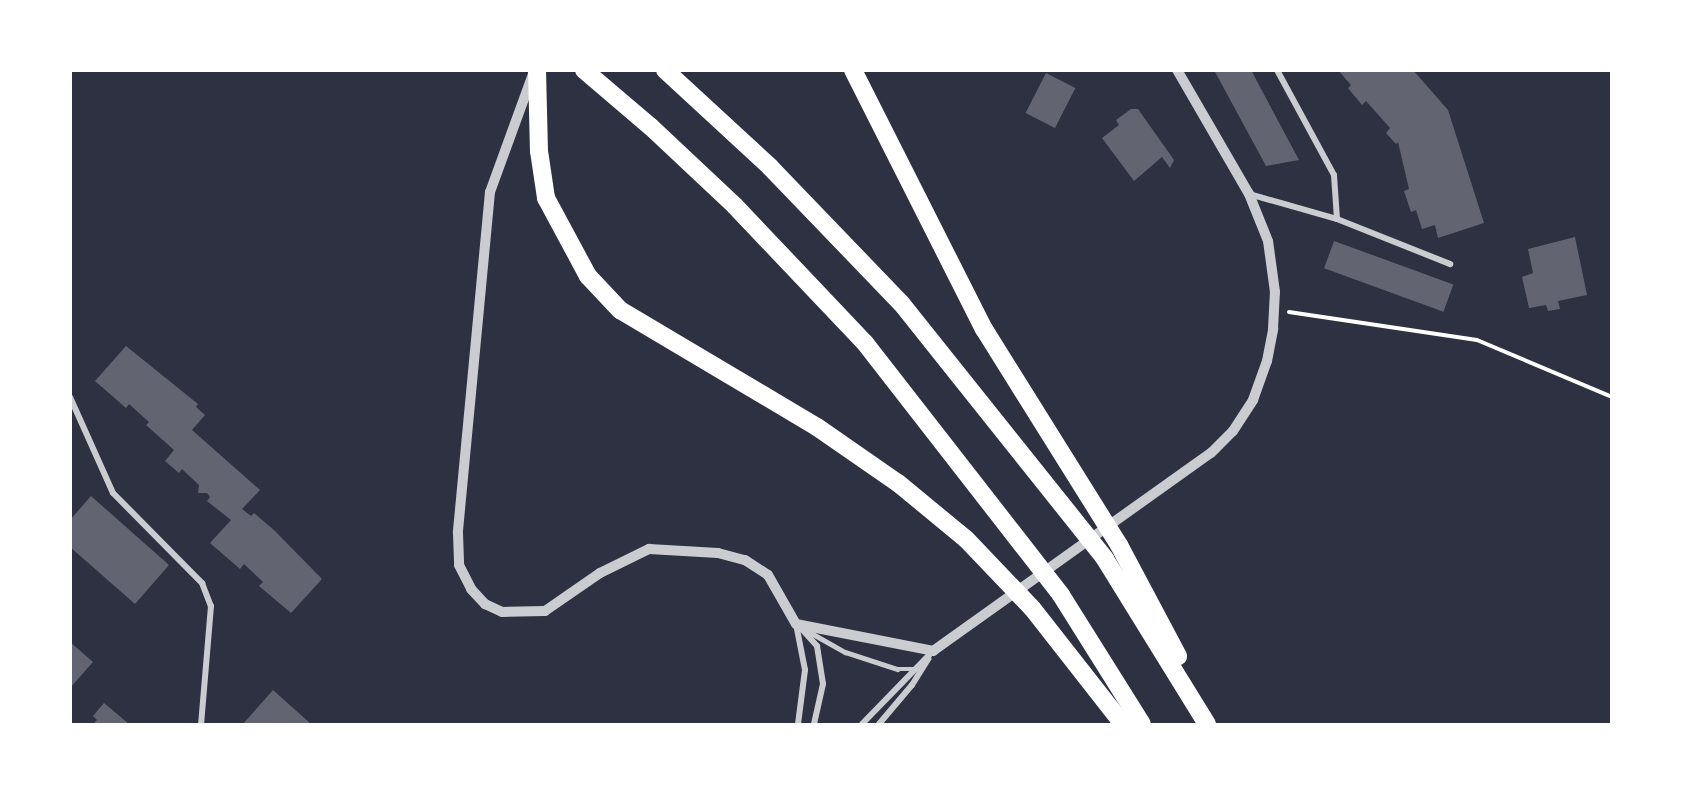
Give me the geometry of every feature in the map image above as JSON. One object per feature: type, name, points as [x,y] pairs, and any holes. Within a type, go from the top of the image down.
[{"type":"highway","points":[[535,70],[539,151],[546,198],[588,276],[621,310],[817,427],[898,483],[966,539],[1032,608],[1123,724]]},
{"type":"highway","points":[[584,70],[651,127],[735,206],[865,343],[1060,594],[1142,724]]},
{"type":"highway","points":[[665,70],[770,167],[902,303],[1106,559],[1207,724]]},
{"type":"highway","points":[[853,70],[984,329],[1119,545],[1214,724]]},
{"type":"street","points":[[535,70],[490,192],[458,533],[459,565],[471,589],[485,604],[502,612],[522,612],[545,610],[600,573],[650,549],[718,553],[745,560],[768,575],[796,624],[816,646],[822,674],[814,724]]},
{"type":"street","points":[[862,724],[933,651],[975,617],[1210,453],[1233,431],[1253,400],[1267,361],[1275,292],[1268,241],[1249,194],[1178,70]]},
{"type":"street","points":[[1277,70],[1334,175],[1337,219]]},
{"type":"street","points":[[1249,194],[1337,219],[1450,264]]},
{"type":"street","points":[[70,397],[113,493],[202,583],[211,606],[201,724]]},
{"type":"street","points":[[796,624],[933,651]]},
{"type":"street","points":[[796,624],[805,670],[798,724]]},
{"type":"street","points":[[879,724],[912,685],[933,651]]},
{"type":"lane","points":[[796,624],[845,652],[897,669],[914,669]]},
{"type":"path","points":[[1282,319],[1283,311],[1477,340],[1611,397]]},
{"type":"building","points":[[1214,70],[1251,70],[1299,160],[1266,166]]},
{"type":"building","points":[[1338,70],[1413,70],[1448,110],[1484,223],[1438,238],[1435,225],[1422,229],[1416,210],[1411,212],[1404,191],[1409,189],[1398,142],[1396,144],[1386,133],[1390,128],[1366,101],[1362,105],[1348,88],[1351,85]]},
{"type":"building","points":[[1046,73],[1075,88],[1055,128],[1026,113]]},
{"type":"building","points":[[1131,109],[1138,109],[1174,160],[1170,168],[1162,157],[1134,181],[1102,138],[1119,125],[1116,120]]},
{"type":"building","points":[[1575,237],[1587,295],[1558,301],[1560,309],[1548,311],[1546,305],[1529,308],[1522,277],[1533,273],[1528,249]]},
{"type":"building","points":[[1334,241],[1453,284],[1443,312],[1324,268]]},
{"type":"building","points":[[126,346],[198,404],[196,407],[205,415],[192,430],[260,490],[242,509],[251,516],[254,513],[275,531],[322,579],[291,613],[259,586],[263,582],[244,564],[240,569],[210,543],[231,520],[207,501],[210,497],[207,493],[198,493],[199,485],[182,469],[179,473],[165,461],[174,450],[146,425],[149,422],[129,404],[126,408],[95,381]]},
{"type":"building","points":[[91,496],[169,565],[135,604],[70,547],[70,520]]},
{"type":"building","points":[[70,642],[93,662],[70,688]]},
{"type":"building","points":[[273,690],[311,724],[243,724]]},
{"type":"building","points":[[104,703],[129,724],[93,724],[97,720],[93,716]]}]
